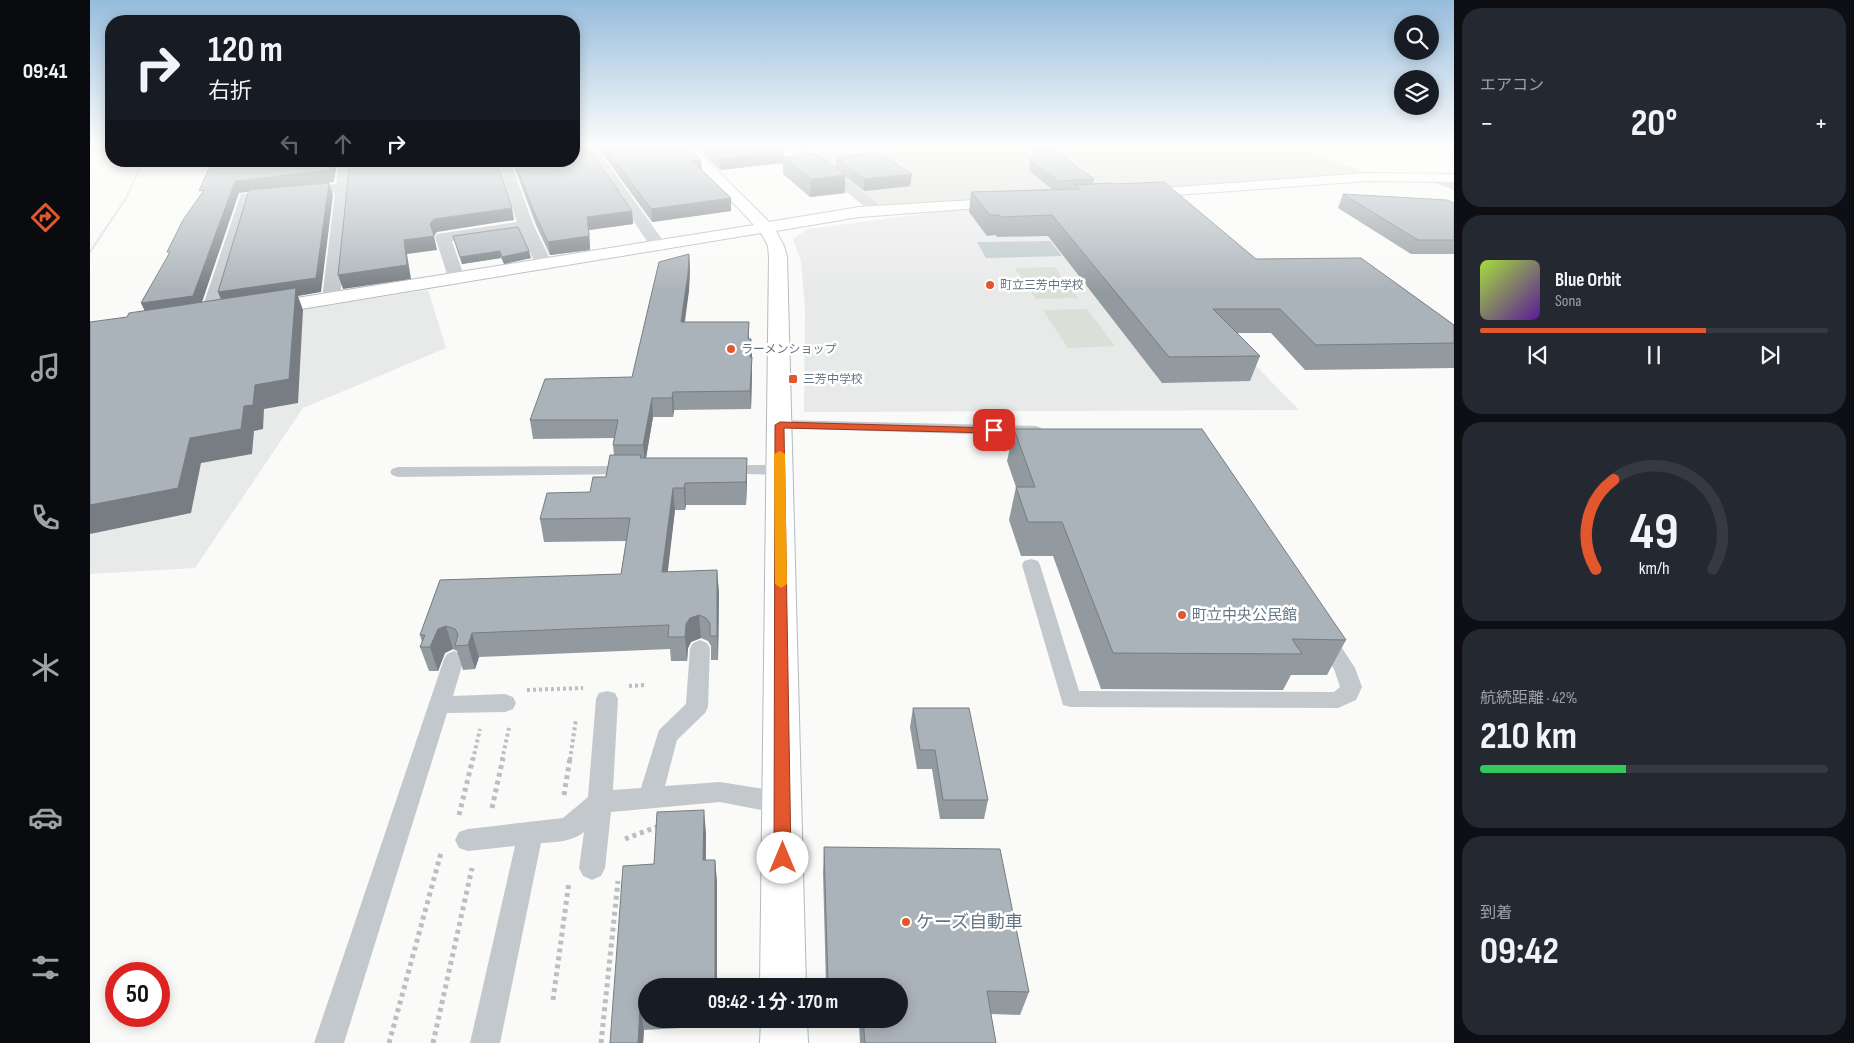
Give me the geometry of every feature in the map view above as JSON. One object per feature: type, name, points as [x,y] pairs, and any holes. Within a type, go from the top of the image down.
[{"type":"street","points":[[279,195],[246,198],[218,316],[456,280],[859,212],[1025,201]]},
{"type":"street","points":[[331,299],[343,195]]},
{"type":"street","points":[[515,195],[526,226],[544,265]]},
{"type":"street","points":[[623,195],[659,246]]},
{"type":"street","points":[[733,195],[766,228],[776,246],[778,257],[783,978]]},
{"type":"street","points":[[859,195],[879,210]]},
{"type":"street","points":[[1122,195],[1126,195]]},
{"type":"street","points":[[456,280],[443,237],[526,226]]},
{"type":"street","points":[[784,1028],[784,1043]]},
{"type":"lane","points":[[780,425],[1052,431]]},
{"type":"lane","points":[[711,470],[780,470]]},
{"type":"lane","points":[[398,472],[643,471]]},
{"type":"lane","points":[[1031,565],[1071,699],[1338,700],[1348,694],[1351,687],[1344,668],[1316,623]]},
{"type":"lane","points":[[650,798],[667,736],[697,707],[700,648]]},
{"type":"lane","points":[[329,1043],[454,659]]},
{"type":"lane","points":[[581,872],[600,802],[598,693]]},
{"type":"lane","points":[[439,705],[511,696]]},
{"type":"lane","points":[[459,839],[530,834],[568,829],[600,802],[720,792],[782,802]]},
{"type":"lane","points":[[485,1043],[530,834]]},
{"type":"path","points":[[90,252],[128,195]]},
{"type":"path","points":[[627,686],[646,685]]},
{"type":"path","points":[[511,696],[598,693]]},
{"type":"path","points":[[564,798],[576,714]]},
{"type":"path","points":[[389,1043],[440,854],[459,839],[481,725]]},
{"type":"path","points":[[492,808],[510,726]]},
{"type":"path","points":[[622,848],[623,840]]},
{"type":"path","points":[[433,1043],[474,863],[480,863]]},
{"type":"path","points":[[553,1000],[581,872]]},
{"type":"path","points":[[601,1043],[619,873]]},
{"type":"path","points":[[618,881],[626,881]]},
{"type":"shaded area","points":[[865,195],[1058,195],[887,206],[877,204]]},
{"type":"shaded area","name":"町立三芳中学校","points":[[1096,201],[1299,410],[804,412],[805,309],[801,261],[793,239],[807,229],[937,212]]},
{"type":"shaded area","points":[[1050,241],[1062,256],[986,258],[977,242]]},
{"type":"shaded area","points":[[1055,267],[1078,298],[1036,299],[1015,268]]},
{"type":"shaded area","points":[[428,290],[446,348],[303,408],[195,568],[90,574],[90,341]]},
{"type":"shaded area","points":[[1087,309],[1115,346],[1068,348],[1043,310]]},
{"type":"building","points":[[201,195],[230,195],[193,296],[141,303],[170,252],[167,252],[183,220]]},
{"type":"building","points":[[248,195],[327,195],[316,278],[218,292]]},
{"type":"building","points":[[346,195],[507,195],[512,208],[434,219],[430,224],[434,236],[404,240],[407,265],[338,275]]},
{"type":"building","points":[[527,195],[621,195],[632,211],[587,217],[589,236],[548,242]]},
{"type":"building","points":[[640,195],[727,195],[731,198],[651,209]]},
{"type":"building","points":[[973,195],[1179,195],[1256,259],[1361,258],[1454,325],[1454,343],[1316,345],[1280,309],[1213,309],[1260,356],[1169,357],[1052,215],[1000,217],[999,215],[990,215]]},
{"type":"building","points":[[1344,195],[1447,200],[1454,203],[1454,240],[1418,240]]},
{"type":"building","points":[[518,227],[529,251],[502,257],[500,251],[460,257],[453,236]]},
{"type":"building","points":[[689,254],[681,322],[749,322],[748,339],[751,339],[750,357],[752,357],[750,391],[673,392],[672,398],[652,398],[643,445],[613,445],[618,420],[530,420],[545,379],[632,377],[659,262]]},
{"type":"building","points":[[296,288],[289,379],[255,385],[253,405],[244,406],[241,429],[190,438],[178,488],[90,505],[90,322],[127,317],[129,313]]},
{"type":"building","name":"町立中央公民館","points":[[1014,429],[1202,429],[1346,640],[1292,639],[1302,654],[1113,653],[1062,522],[1028,522],[1016,487],[1035,487]]},
{"type":"building","points":[[610,455],[641,455],[640,458],[747,458],[746,482],[685,483],[684,488],[673,488],[662,572],[717,570],[717,636],[710,636],[710,623],[706,618],[699,615],[690,618],[686,624],[685,637],[668,637],[669,625],[472,633],[468,645],[455,646],[458,634],[455,629],[446,626],[438,629],[430,647],[420,647],[425,635],[420,635],[440,580],[621,574],[630,518],[540,519],[547,493],[590,492],[593,477],[606,477]]},
{"type":"building","points":[[913,708],[969,708],[988,800],[943,800],[935,750],[920,750]]},
{"type":"building","points":[[704,810],[703,860],[715,860],[715,978],[638,978],[638,1043],[610,1043],[623,866],[654,864],[657,812]]},
{"type":"building","points":[[824,847],[1000,849],[1029,992],[987,991],[996,1043],[865,1043],[864,1028],[908,1028],[908,978],[828,978]]},
{"type":"slow traffic","points":[[780,454],[781,584]]},
{"type":"place","name":"町立三芳中学校","points":[[990,285]]},
{"type":"place","name":"ラーメンショップ","points":[[731,349]]},
{"type":"place","name":"三芳中学校","points":[[793,379]]},
{"type":"place","name":"町立中央公民館","points":[[1182,615]]},
{"type":"place","name":"ケーズ自動車","points":[[906,922]]},
{"type":"route","points":[[783,858],[780,425],[994,430]]}]
